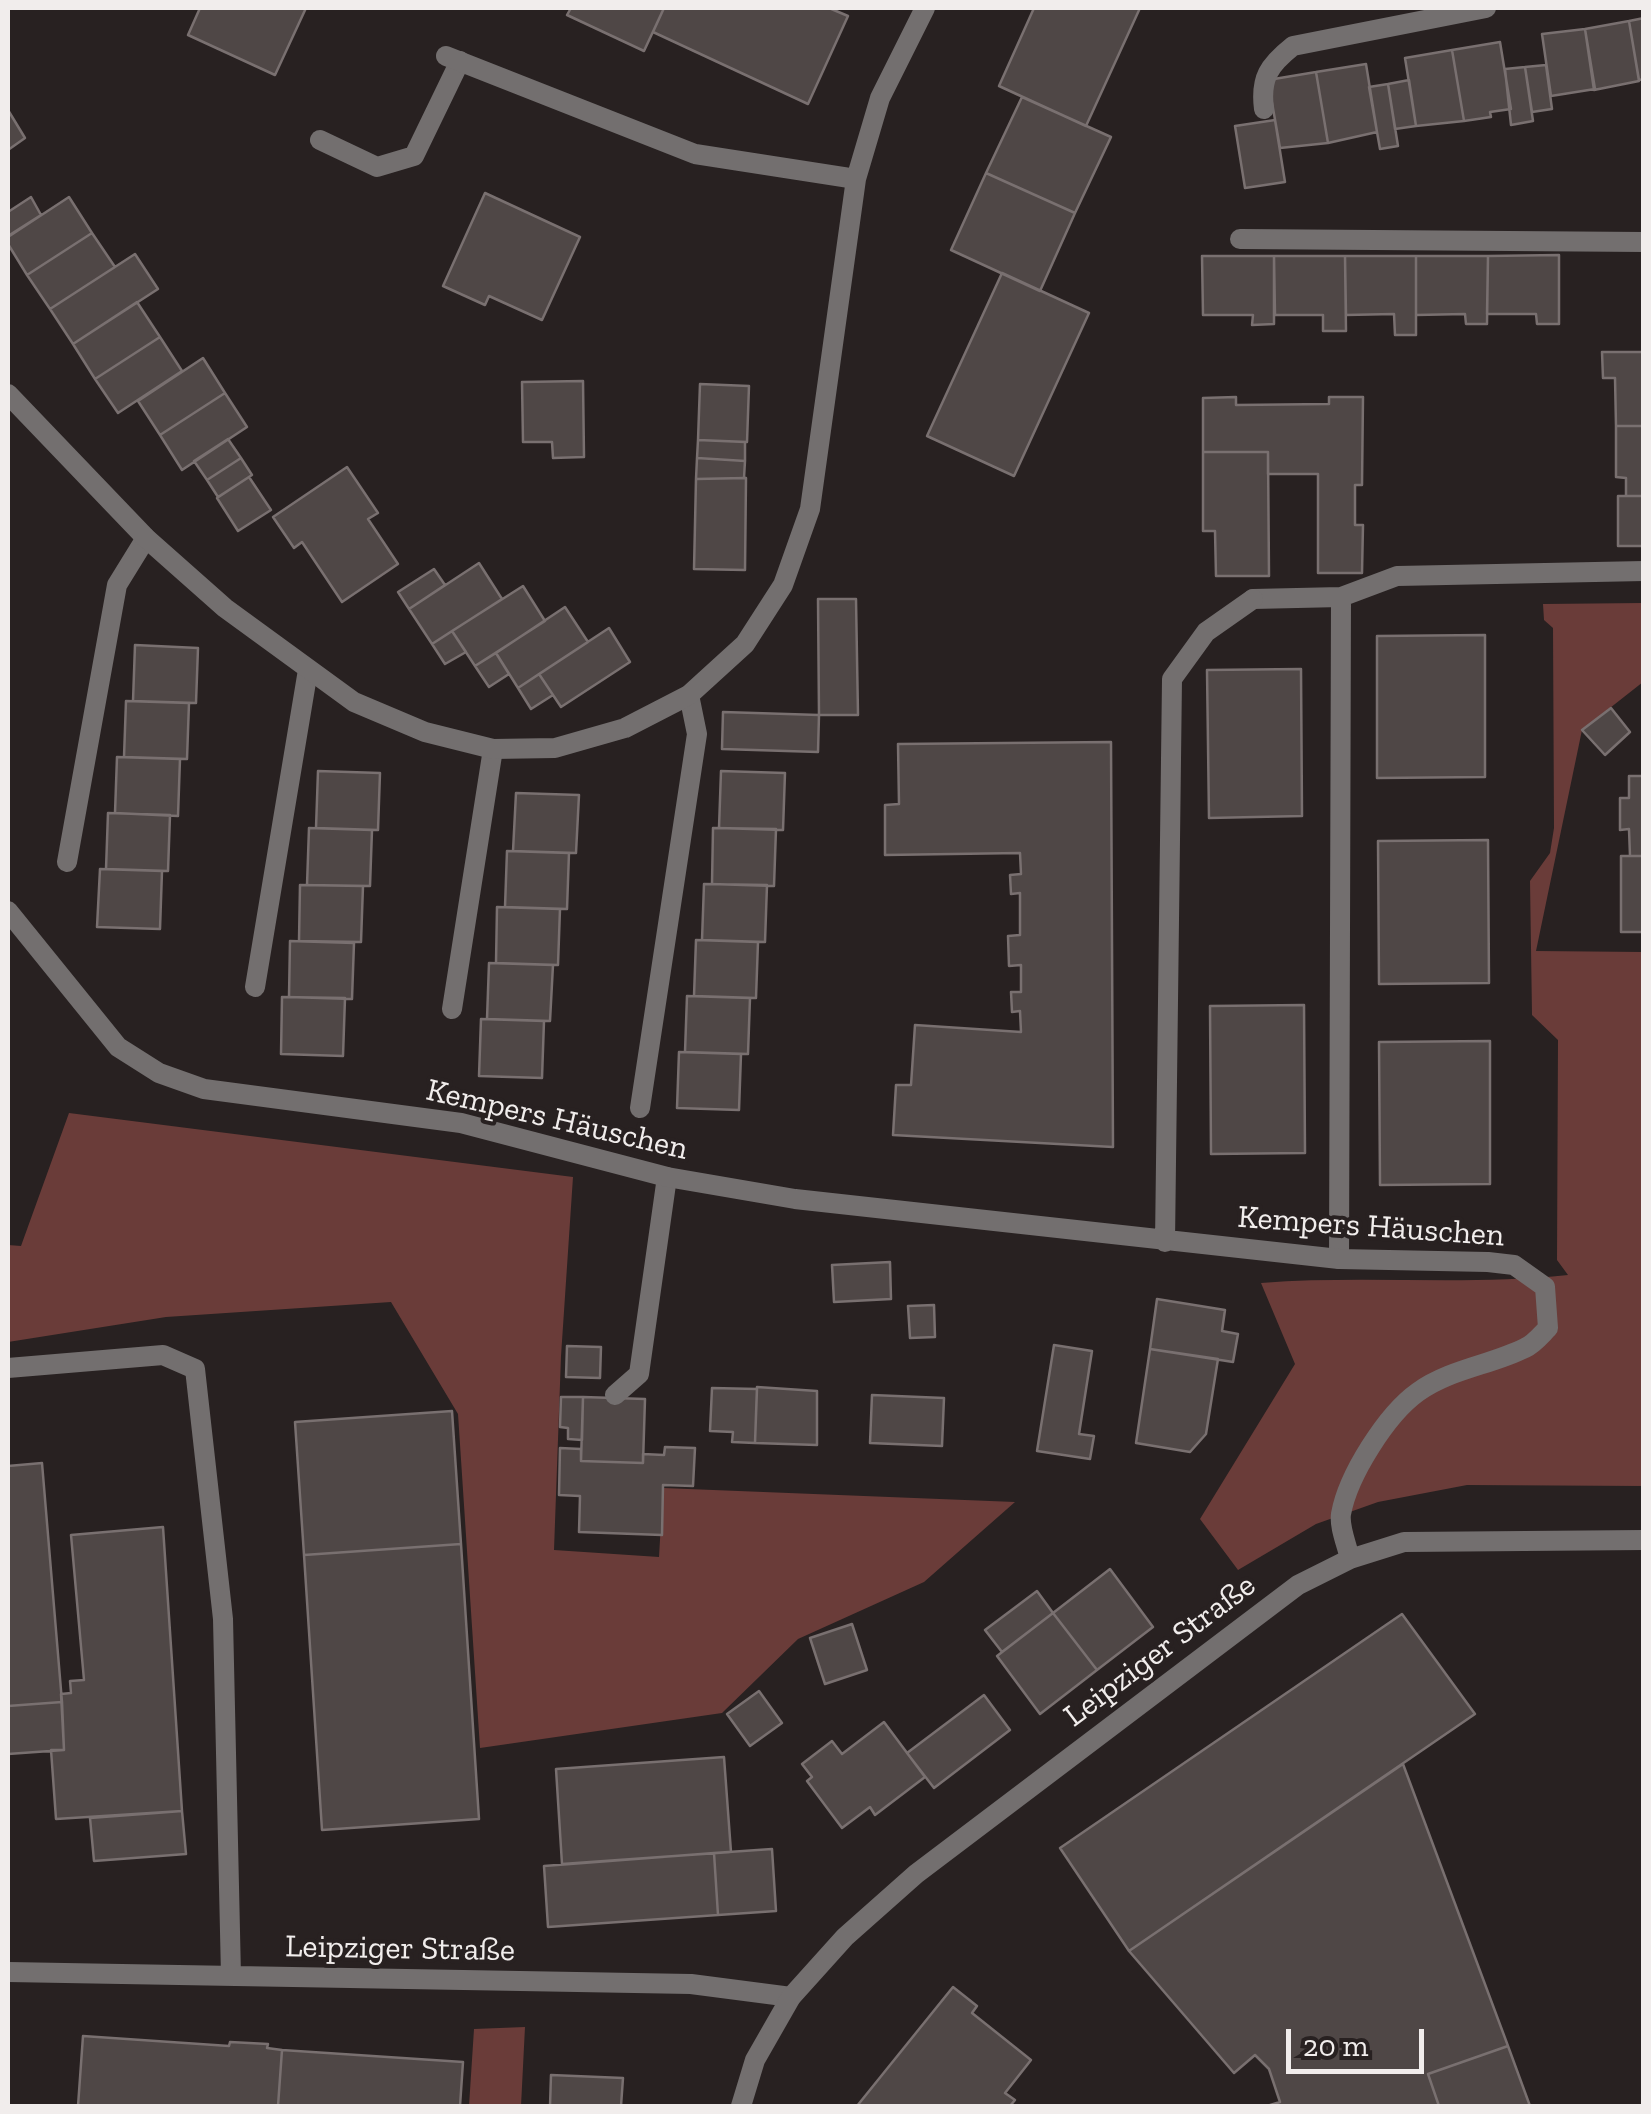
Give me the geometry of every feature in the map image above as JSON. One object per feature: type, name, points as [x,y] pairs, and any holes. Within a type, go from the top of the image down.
[{"type":"street","points":[[8,394],[146,538],[225,608],[354,702],[407,725],[493,749],[555,748],[625,728],[689,695],[745,644],[782,585],[810,509],[856,179],[880,98],[925,8]]},
{"type":"street","points":[[1264,109],[1262,89],[1270,65],[1294,46],[1455,10],[1486,8]]},
{"type":"street","points":[[320,140],[377,166],[414,156],[453,59],[695,154],[856,179]]},
{"type":"street","points":[[1240,239],[1644,242]]},
{"type":"street","points":[[67,862],[117,585],[146,538]]},
{"type":"street","points":[[1165,1242],[1172,679],[1206,632],[1253,599],[1341,597],[1397,576],[1644,571]]},
{"type":"street","points":[[1339,1259],[1341,597]]},
{"type":"street","points":[[254,986],[308,670]]},
{"type":"street","points":[[640,1108],[697,734],[689,695]]},
{"type":"street","points":[[452,1009],[493,749]]},
{"type":"street","name":"Kempers Häuschen","points":[[8,911],[118,1047],[160,1073],[204,1088],[461,1123],[667,1177],[796,1200],[1339,1259],[1514,1265],[1546,1287],[1548,1328],[1528,1347],[1474,1365],[1419,1391],[1390,1419],[1365,1458],[1343,1507],[1340,1518],[1350,1559]]},
{"type":"street","points":[[616,1395],[640,1374],[667,1177]]},
{"type":"street","points":[[8,1368],[163,1354],[195,1369],[223,1619],[231,1976]]},
{"type":"street","name":"Leipziger Straße","points":[[741,2106],[756,2060],[791,1996],[845,1937],[916,1874],[1298,1584],[1350,1559],[1404,1542],[1644,1540]]},
{"type":"street","name":"Leipziger Straße","points":[[8,1972],[691,1984],[791,1996]]},
{"type":"shaded area","points":[[1643,603],[1643,682],[1582,730],[1536,951],[1643,952],[1643,1486],[1467,1485],[1378,1502],[1316,1524],[1238,1570],[1200,1519],[1295,1364],[1261,1283],[1568,1275],[1557,1260],[1558,1040],[1532,1015],[1530,881],[1550,853],[1554,828],[1553,628],[1544,620],[1543,604]]},
{"type":"shaded area","points":[[69,1113],[573,1177],[554,1550],[659,1557],[663,1488],[1015,1502],[924,1582],[798,1639],[722,1713],[480,1748],[458,1414],[391,1302],[166,1317],[8,1342],[8,1245],[21,1246]]},
{"type":"shaded area","points":[[525,2027],[521,2106],[469,2106],[474,2029]]},
{"type":"building","points":[[200,8],[306,8],[275,75],[188,35]]},
{"type":"building","points":[[571,8],[664,8],[644,51],[567,15]]},
{"type":"building","points":[[664,8],[829,8],[848,16],[808,104],[653,32]]},
{"type":"building","points":[[1034,8],[1140,8],[1086,126],[999,86]]},
{"type":"building","points":[[1644,18],[1644,79],[1639,80],[1629,21]]},
{"type":"building","points":[[1629,21],[1639,81],[1594,90],[1585,29]]},
{"type":"building","points":[[1585,29],[1595,89],[1551,96],[1542,34]]},
{"type":"building","points":[[1500,42],[1511,109],[1464,121],[1452,50]]},
{"type":"building","points":[[1452,50],[1464,121],[1416,126],[1405,58]]},
{"type":"building","points":[[1366,64],[1377,132],[1328,143],[1316,72]]},
{"type":"building","points":[[1546,65],[1552,109],[1532,112],[1525,67]]},
{"type":"building","points":[[1525,67],[1533,121],[1511,125],[1505,69]]},
{"type":"building","points":[[1316,72],[1328,143],[1280,148],[1268,80]]},
{"type":"building","points":[[1409,80],[1416,126],[1395,129],[1388,84]]},
{"type":"building","points":[[1388,84],[1398,146],[1380,149],[1369,87]]},
{"type":"building","points":[[1022,97],[1111,137],[1075,213],[986,173]]},
{"type":"building","points":[[8,110],[25,138],[8,150]]},
{"type":"building","points":[[1275,120],[1285,182],[1245,188],[1235,126]]},
{"type":"building","points":[[986,173],[1075,213],[1040,291],[951,250]]},
{"type":"building","points":[[485,193],[580,237],[542,320],[489,296],[485,305],[443,286]]},
{"type":"building","points":[[31,197],[41,215],[8,236],[8,212]]},
{"type":"building","points":[[69,197],[92,233],[27,275],[8,244],[8,237]]},
{"type":"building","points":[[92,233],[115,267],[50,309],[27,275]]},
{"type":"building","points":[[135,254],[158,289],[73,344],[50,309]]},
{"type":"building","points":[[1559,255],[1559,324],[1537,324],[1536,314],[1487,314],[1488,256]]},
{"type":"building","points":[[1202,256],[1274,256],[1274,324],[1252,325],[1253,315],[1203,315]]},
{"type":"building","points":[[1274,256],[1345,256],[1346,331],[1323,331],[1323,315],[1275,315]]},
{"type":"building","points":[[1345,256],[1416,256],[1416,335],[1395,335],[1394,314],[1346,315]]},
{"type":"building","points":[[1416,256],[1488,256],[1487,324],[1466,324],[1465,314],[1416,315]]},
{"type":"building","points":[[1002,273],[1089,313],[1014,476],[927,436]]},
{"type":"building","points":[[137,302],[160,337],[95,379],[73,344]]},
{"type":"building","points":[[160,337],[182,371],[118,413],[95,379]]},
{"type":"building","points":[[1602,352],[1644,352],[1644,426],[1616,426],[1615,378],[1603,378]]},
{"type":"building","points":[[203,358],[225,393],[160,435],[138,401]]},
{"type":"building","points":[[583,381],[584,457],[553,458],[552,442],[523,442],[522,382]]},
{"type":"building","points":[[700,384],[749,386],[747,442],[698,440]]},
{"type":"building","points":[[225,393],[247,427],[182,470],[160,435]]},
{"type":"building","points":[[1236,397],[1236,405],[1329,404],[1329,397],[1363,397],[1362,485],[1355,485],[1355,525],[1363,525],[1362,573],[1318,573],[1318,474],[1268,474],[1268,452],[1203,452],[1203,398]]},
{"type":"building","points":[[1616,426],[1644,426],[1644,496],[1626,496],[1626,478],[1616,477]]},
{"type":"building","points":[[228,439],[241,458],[207,480],[194,461]]},
{"type":"building","points":[[698,440],[745,442],[745,461],[697,458]]},
{"type":"building","points":[[1203,452],[1268,452],[1269,576],[1216,576],[1215,531],[1203,531]]},
{"type":"building","points":[[241,458],[252,475],[218,497],[207,480]]},
{"type":"building","points":[[697,458],[745,461],[744,478],[696,479]]},
{"type":"building","points":[[347,467],[378,513],[368,519],[398,564],[342,602],[302,542],[294,548],[273,517]]},
{"type":"building","points":[[249,477],[271,510],[238,531],[217,498]]},
{"type":"building","points":[[746,478],[745,570],[694,569],[696,479]]},
{"type":"building","points":[[1618,496],[1644,496],[1644,546],[1618,546]]},
{"type":"building","points":[[479,563],[502,599],[432,644],[409,609]]},
{"type":"building","points":[[434,569],[445,585],[409,609],[398,592]]},
{"type":"building","points":[[523,586],[545,621],[475,666],[452,631]]},
{"type":"building","points":[[818,599],[856,599],[858,715],[819,715]]},
{"type":"building","points":[[565,607],[588,642],[518,688],[496,653]]},
{"type":"building","points":[[609,628],[630,662],[561,707],[539,674]]},
{"type":"building","points":[[452,631],[466,652],[445,664],[432,644]]},
{"type":"building","points":[[1485,635],[1485,777],[1377,778],[1377,636]]},
{"type":"building","points":[[135,645],[198,648],[196,703],[133,701]]},
{"type":"building","points":[[496,653],[509,674],[489,687],[475,666]]},
{"type":"building","points":[[1301,669],[1302,816],[1209,818],[1207,670]]},
{"type":"building","points":[[539,674],[553,695],[531,709],[518,688]]},
{"type":"building","points":[[126,701],[189,703],[187,759],[124,757]]},
{"type":"building","points":[[1611,708],[1630,732],[1605,755],[1582,730]]},
{"type":"building","points":[[723,712],[819,715],[818,752],[722,749]]},
{"type":"building","points":[[1111,742],[1113,1147],[893,1135],[896,1085],[911,1085],[915,1025],[1021,1032],[1020,1011],[1012,1012],[1011,992],[1021,992],[1021,965],[1009,966],[1008,936],[1020,935],[1020,893],[1011,894],[1010,875],[1021,874],[1020,853],[885,855],[885,805],[899,804],[898,744]]},
{"type":"building","points":[[117,757],[180,759],[178,816],[115,813]]},
{"type":"building","points":[[318,771],[380,773],[378,830],[316,828]]},
{"type":"building","points":[[721,771],[785,773],[783,830],[719,828]]},
{"type":"building","points":[[1629,776],[1644,776],[1644,856],[1630,856],[1629,829],[1620,830],[1620,798],[1629,798]]},
{"type":"building","points":[[516,793],[579,795],[576,853],[513,851]]},
{"type":"building","points":[[108,813],[170,815],[168,871],[106,869]]},
{"type":"building","points":[[309,828],[372,830],[370,886],[307,885]]},
{"type":"building","points":[[713,828],[776,829],[774,886],[712,884]]},
{"type":"building","points":[[1488,840],[1489,983],[1379,984],[1378,841]]},
{"type":"building","points":[[507,851],[569,853],[567,909],[505,907]]},
{"type":"building","points":[[1621,856],[1644,856],[1644,932],[1621,932]]},
{"type":"building","points":[[100,869],[162,871],[160,929],[97,927]]},
{"type":"building","points":[[704,884],[767,885],[765,942],[702,940]]},
{"type":"building","points":[[300,885],[363,886],[361,942],[299,941]]},
{"type":"building","points":[[497,907],[560,909],[558,965],[496,963]]},
{"type":"building","points":[[696,940],[758,942],[756,998],[694,996]]},
{"type":"building","points":[[290,941],[354,943],[352,999],[289,997]]},
{"type":"building","points":[[489,963],[553,965],[550,1021],[487,1019]]},
{"type":"building","points":[[687,996],[750,998],[748,1054],[685,1052]]},
{"type":"building","points":[[282,997],[345,998],[343,1056],[281,1054]]},
{"type":"building","points":[[1304,1005],[1305,1153],[1211,1154],[1210,1006]]},
{"type":"building","points":[[481,1019],[544,1021],[542,1078],[479,1076]]},
{"type":"building","points":[[1490,1041],[1490,1184],[1380,1185],[1379,1042]]},
{"type":"building","points":[[679,1052],[741,1054],[739,1110],[677,1108]]},
{"type":"building","points":[[890,1262],[891,1299],[834,1302],[832,1265]]},
{"type":"building","points":[[1157,1299],[1225,1310],[1222,1331],[1238,1334],[1233,1362],[1150,1349]]},
{"type":"building","points":[[934,1305],[935,1337],[910,1338],[908,1306]]},
{"type":"building","points":[[1054,1345],[1092,1351],[1079,1434],[1094,1436],[1090,1459],[1037,1451]]},
{"type":"building","points":[[567,1346],[601,1347],[600,1378],[566,1377]]},
{"type":"building","points":[[1150,1349],[1218,1359],[1206,1434],[1190,1452],[1136,1443]]},
{"type":"building","points":[[757,1387],[817,1391],[817,1445],[755,1443]]},
{"type":"building","points":[[712,1388],[757,1389],[755,1443],[732,1442],[733,1432],[710,1431]]},
{"type":"building","points":[[872,1395],[944,1398],[942,1446],[870,1443]]},
{"type":"building","points":[[561,1397],[583,1397],[582,1440],[568,1439],[568,1428],[560,1427]]},
{"type":"building","points":[[583,1397],[645,1399],[643,1463],[581,1461]]},
{"type":"building","points":[[452,1411],[461,1544],[304,1555],[295,1422]]},
{"type":"building","points":[[665,1447],[695,1448],[693,1486],[663,1485],[662,1535],[579,1532],[580,1496],[559,1495],[560,1448],[581,1449],[581,1461],[643,1463],[643,1454],[664,1455]]},
{"type":"building","points":[[42,1463],[62,1702],[8,1706],[8,1466]]},
{"type":"building","points":[[163,1527],[182,1811],[56,1819],[51,1750],[64,1750],[61,1694],[71,1693],[70,1681],[84,1680],[71,1535]]},
{"type":"building","points":[[461,1544],[479,1819],[322,1830],[304,1555]]},
{"type":"building","points":[[1110,1569],[1153,1627],[1097,1670],[1053,1613]]},
{"type":"building","points":[[1037,1591],[1053,1613],[1002,1652],[985,1630]]},
{"type":"building","points":[[1053,1613],[1097,1670],[1040,1714],[997,1656]]},
{"type":"building","points":[[1402,1614],[1475,1714],[1129,1951],[1060,1848]]},
{"type":"building","points":[[852,1624],[867,1670],[825,1684],[810,1638]]},
{"type":"building","points":[[759,1691],[782,1723],[750,1746],[727,1714]]},
{"type":"building","points":[[984,1695],[1010,1730],[934,1788],[907,1753]]},
{"type":"building","points":[[62,1702],[64,1750],[8,1754],[8,1706]]},
{"type":"building","points":[[884,1722],[925,1777],[875,1815],[870,1807],[842,1828],[807,1781],[812,1777],[802,1764],[832,1741],[842,1754]]},
{"type":"building","points":[[724,1757],[731,1852],[562,1864],[556,1769]]},
{"type":"building","points":[[1403,1764],[1508,2046],[1428,2074],[1439,2106],[1267,2106],[1280,2102],[1269,2069],[1255,2055],[1234,2073],[1129,1951]]},
{"type":"building","points":[[182,1811],[186,1854],[94,1861],[90,1818]]},
{"type":"building","points":[[772,1849],[776,1911],[718,1915],[714,1853]]},
{"type":"building","points":[[714,1853],[718,1915],[548,1927],[544,1866]]},
{"type":"building","points":[[953,1987],[977,2006],[972,2013],[1031,2060],[1005,2093],[1015,2100],[1010,2106],[857,2106]]},
{"type":"building","points":[[83,2036],[229,2046],[230,2042],[268,2044],[267,2048],[282,2050],[278,2106],[78,2106]]},
{"type":"building","points":[[1508,2046],[1530,2106],[1439,2106],[1428,2074]]},
{"type":"building","points":[[282,2050],[463,2062],[460,2106],[278,2106]]},
{"type":"building","points":[[551,2075],[623,2078],[621,2106],[550,2106]]}]
